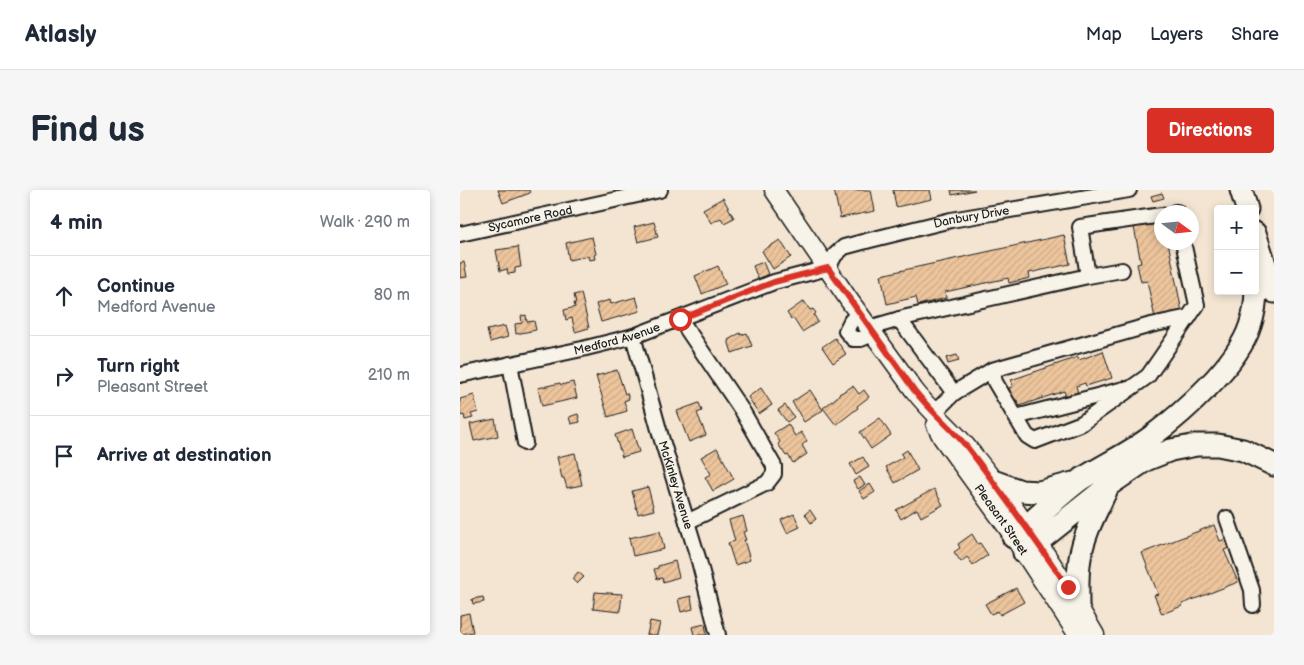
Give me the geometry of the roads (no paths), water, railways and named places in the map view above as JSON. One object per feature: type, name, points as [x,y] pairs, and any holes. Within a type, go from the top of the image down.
[{"type":"highway","points":[[1236,190],[1240,205]]},
{"type":"highway","points":[[1241,190],[1247,205]]},
{"type":"highway","points":[[1259,245],[1274,292]]},
{"type":"highway","points":[[1025,540],[1080,481],[1152,437],[1202,392],[1223,370],[1240,347],[1250,328],[1255,308],[1255,295]]},
{"type":"highway","points":[[1025,540],[1146,460],[1171,450],[1197,445],[1218,445],[1243,450],[1274,466]]},
{"type":"highway","points":[[993,481],[1021,491],[1038,492],[1080,481]]},
{"type":"highway","points":[[1078,606],[1078,577],[1085,538],[1108,486]]},
{"type":"main road","name":"Pleasant Street","points":[[774,190],[871,331],[930,409],[965,445],[993,481],[1078,635]]},
{"type":"main road","name":"Pleasant Street","points":[[930,409],[942,437],[977,484],[1068,587],[1095,635]]},
{"type":"street","name":"Danbury Drive","points":[[828,268],[835,255],[844,247],[870,240],[951,220],[1038,204],[1074,195],[1129,190]]},
{"type":"street","name":"Sycamore Road","points":[[460,234],[652,191]]},
{"type":"street","points":[[1088,276],[1080,227],[1154,215]]},
{"type":"street","points":[[992,370],[996,382],[1016,418],[1027,436],[1035,441],[1082,423],[1148,376],[1197,305],[1185,250]]},
{"type":"street","name":"Medford Avenue","points":[[460,375],[633,336],[774,282],[828,268]]},
{"type":"street","points":[[871,331],[899,319],[1122,270]]},
{"type":"street","points":[[930,409],[992,370],[1151,325],[1189,317]]},
{"type":"street","points":[[680,319],[742,412],[774,466],[774,474],[767,483],[687,522]]},
{"type":"street","points":[[899,319],[954,393]]},
{"type":"street","name":"McKinley Avenue","points":[[633,336],[718,635]]},
{"type":"street","points":[[510,364],[526,444]]},
{"type":"street","points":[[1016,418],[1133,386]]},
{"type":"street","points":[[1227,518],[1252,590],[1253,605]]}]
